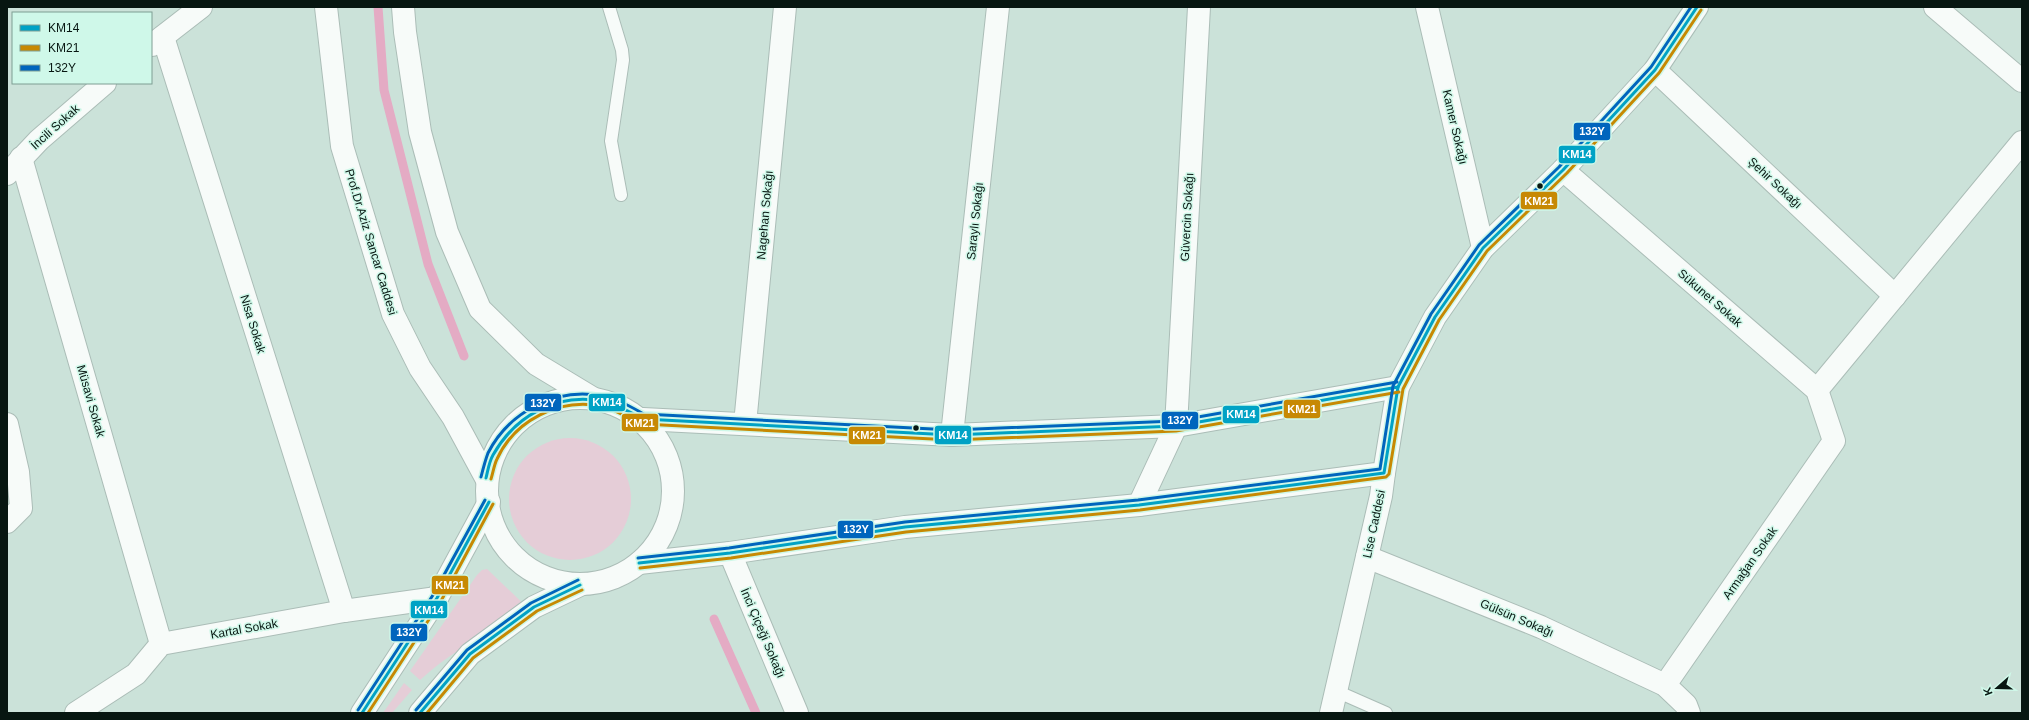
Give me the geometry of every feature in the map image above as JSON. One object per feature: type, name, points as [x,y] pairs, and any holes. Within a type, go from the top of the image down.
[{"type":"street","points":[[157,42],[201,7]]},
{"type":"street","name":"Prof.Dr.Aziz Sancar Caddesi","points":[[326,7],[342,146],[393,314],[420,368],[453,417],[486,478]]},
{"type":"street","points":[[403,7],[404,32],[420,132],[447,232],[480,308],[536,364],[595,400]]},
{"type":"street","name":"Nagehan Sokağı","points":[[745,424],[784,7]]},
{"type":"street","name":"Saraylı Sokağı","points":[[952,435],[998,7]]},
{"type":"street","name":"Güvercin Sokağı","points":[[1176,426],[1199,7]]},
{"type":"street","name":"Kamer Sokağı","points":[[1427,7],[1483,248]]},
{"type":"street","name":"Lise Caddesi","points":[[1331,713],[1381,496],[1398,387],[1436,318],[1483,248],[1563,170],[1655,70],[1697,7]]},
{"type":"street","points":[[1935,7],[2022,81]]},
{"type":"street","name":"Nisa Sokak","points":[[157,42],[344,611]]},
{"type":"street","name":"Şehir Sokağı","points":[[1655,70],[1895,296]]},
{"type":"street","name":"İncili Sokak","points":[[11,170],[39,140],[104,84]]},
{"type":"street","points":[[1817,390],[2022,142]]},
{"type":"street","name":"Müsavi Sokak","points":[[11,170],[161,644]]},
{"type":"street","name":"Sükunet Sokak","points":[[1563,170],[1817,390]]},
{"type":"street","points":[[643,419],[952,435],[1176,426],[1398,387]]},
{"type":"street","name":"Armağan Sokak","points":[[1665,685],[1834,440],[1817,390]]},
{"type":"street","points":[[420,713],[470,654],[534,607],[580,585],[599,582],[620,575],[639,563],[656,545],[664,532],[673,501],[673,490],[668,456],[652,428],[643,419],[628,409],[612,402],[573,399],[553,402],[535,410],[517,425],[503,440],[493,456],[486,478],[490,512],[501,541],[508,552],[521,564],[546,579],[580,585]]},
{"type":"street","points":[[7,424],[18,472],[21,508],[7,522]]},
{"type":"street","points":[[1138,505],[1176,426]]},
{"type":"street","points":[[639,563],[730,552],[905,527],[1138,505],[1384,473]]},
{"type":"street","points":[[362,713],[437,598],[489,502]]},
{"type":"street","name":"İnci Çiçeği Sokağı","points":[[730,552],[797,713]]},
{"type":"street","name":"Gülsün Sokağı","points":[[1367,557],[1541,627],[1665,685],[1686,705],[1689,713]]},
{"type":"street","name":"Kartal Sokak","points":[[161,644],[344,611],[437,598]]},
{"type":"street","points":[[76,713],[136,674],[161,644]]},
{"type":"lane","points":[[609,7],[622,50],[623,60],[611,141],[621,195]]},
{"type":"lane","points":[[1336,691],[1386,713]]},
{"type":"shaded area","points":[[570,438],[582,439],[593,443],[604,448],[613,456],[621,465],[626,476],[630,487],[630,511],[626,522],[621,533],[613,542],[604,550],[593,555],[582,559],[570,560],[558,559],[547,555],[536,550],[527,542],[519,533],[514,522],[510,511],[509,499],[510,487],[514,476],[519,465],[527,456],[536,448],[547,443],[558,439]]},
{"type":"shaded area","points":[[487,569],[531,611],[459,650],[432,669],[420,680],[410,671],[477,575],[482,570]]},
{"type":"shaded area","points":[[404,683],[412,690],[392,713],[383,713]]},
{"type":"waterway","points":[[378,7],[384,90],[428,264],[464,356]]},
{"type":"waterway","points":[[714,619],[756,713]]},
{"type":"transit line","name":"132Y","points":[[638,558],[729,548],[905,522],[1138,500],[1380,469],[1393,386],[1431,314],[1479,245],[1559,167],[1651,67],[1691,7]]},
{"type":"transit line","name":"KM14","points":[[639,563],[730,553],[905,527],[1139,505],[1384,473],[1398,387],[1435,317],[1483,248],[1563,170],[1655,70],[1697,7]]},
{"type":"transit line","name":"KM21","points":[[640,568],[731,558],[906,532],[1140,510],[1386,477],[1389,474],[1403,389],[1439,320],[1487,251],[1567,173],[1659,73],[1701,10]]},
{"type":"transit line","name":"132Y","points":[[481,477],[488,453],[497,438],[508,426],[521,415],[536,406],[551,399],[568,395],[585,394],[608,397],[644,414],[952,430],[1175,421],[1397,382]]},
{"type":"transit line","name":"KM14","points":[[486,478],[493,455],[502,441],[525,419],[538,410],[553,404],[584,399],[607,402],[623,408],[643,419],[952,435],[1176,426],[1398,387]]},
{"type":"transit line","name":"KM21","points":[[491,479],[497,459],[505,445],[515,433],[540,415],[554,409],[570,405],[585,404],[601,406],[612,409],[643,424],[952,440],[1176,431],[1399,392]]},
{"type":"transit line","name":"132Y","points":[[358,710],[433,595],[485,500]]},
{"type":"transit line","name":"KM14","points":[[362,713],[437,598],[489,502]]},
{"type":"transit line","name":"KM21","points":[[368,713],[441,601],[493,504]]},
{"type":"transit line","name":"132Y","points":[[416,710],[467,650],[531,603],[578,580]]},
{"type":"transit line","name":"KM14","points":[[420,713],[470,654],[534,607],[580,585]]},
{"type":"transit line","name":"KM21","points":[[427,713],[473,658],[537,611],[582,590]]}]
